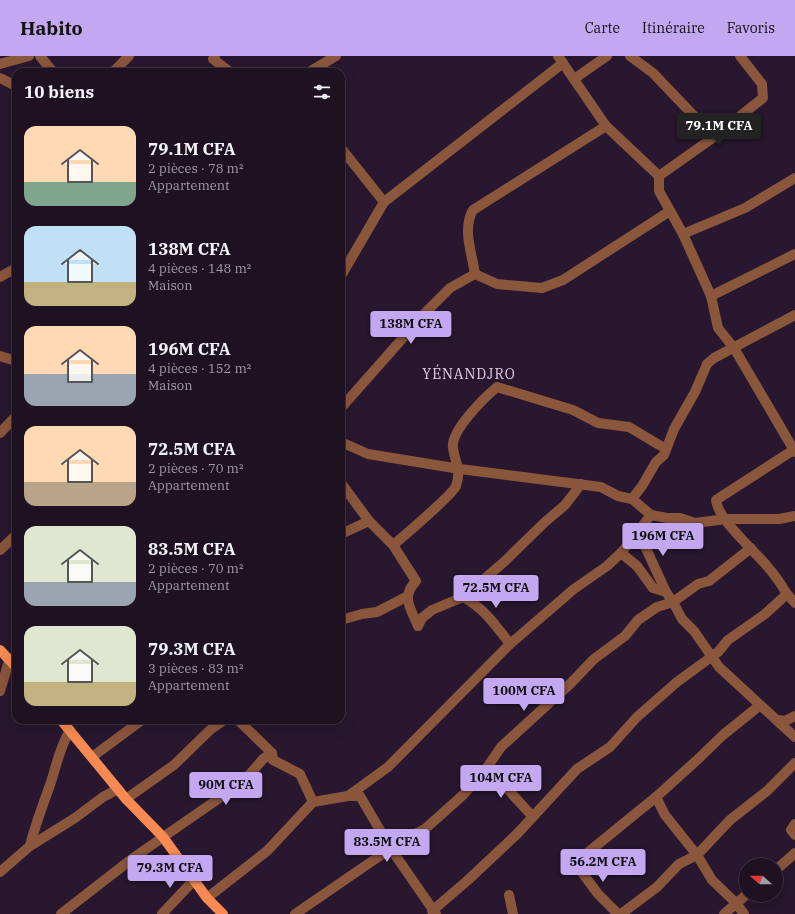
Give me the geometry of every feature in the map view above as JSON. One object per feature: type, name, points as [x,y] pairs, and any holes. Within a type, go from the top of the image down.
[{"type":"main road","points":[[0,650],[12,663]]},
{"type":"main road","points":[[65,724],[126,799],[163,837],[207,898],[223,914]]},
{"type":"street","points":[[0,64],[29,56]]},
{"type":"street","points":[[40,56],[50,68]]},
{"type":"street","points":[[117,68],[129,56]]},
{"type":"street","points":[[215,56],[213,59],[225,68]]},
{"type":"street","points":[[574,79],[607,56]]},
{"type":"street","points":[[630,56],[653,73],[714,137]]},
{"type":"street","points":[[659,176],[714,137],[763,98],[762,84],[740,56]]},
{"type":"street","points":[[315,68],[330,58]]},
{"type":"street","points":[[345,269],[384,202],[561,59],[606,126],[659,176],[659,191],[683,234],[711,296],[718,328],[734,348],[795,450],[716,500],[717,507],[726,519],[768,566],[795,604]]},
{"type":"street","points":[[0,78],[12,84]]},
{"type":"street","points":[[475,274],[467,230],[467,219],[473,210],[606,126]]},
{"type":"street","points":[[345,153],[384,202]]},
{"type":"street","points":[[683,234],[745,208],[795,178]]},
{"type":"street","points":[[475,274],[497,284],[542,288],[563,280],[670,211]]},
{"type":"street","points":[[711,296],[795,254]]},
{"type":"street","points":[[0,277],[12,270]]},
{"type":"street","points":[[345,404],[450,288],[475,274]]},
{"type":"street","points":[[632,499],[642,486],[656,462],[664,455],[674,429],[695,392],[707,364],[714,358],[795,315]]},
{"type":"street","points":[[0,356],[12,360]]},
{"type":"street","points":[[393,545],[456,488],[460,469],[452,446],[460,428],[483,399],[497,387],[573,410],[598,423],[629,427],[666,449]]},
{"type":"street","points":[[0,433],[12,420]]},
{"type":"street","points":[[345,444],[368,454],[460,469],[601,486],[618,496],[632,499],[651,515],[668,518],[680,518],[694,523],[726,519],[779,519],[795,516]]},
{"type":"street","points":[[345,488],[369,521],[393,545],[416,581],[409,588],[406,597],[418,626],[422,618],[432,610],[463,597],[565,505],[581,484]]},
{"type":"street","points":[[348,796],[388,767],[510,644],[574,589],[607,566],[621,553],[651,515]]},
{"type":"street","points":[[345,532],[369,521]]},
{"type":"street","points":[[638,531],[666,592],[682,619],[694,631],[719,667],[744,688],[760,706],[767,709],[795,736]]},
{"type":"street","points":[[0,550],[12,539]]},
{"type":"street","points":[[296,914],[391,849],[425,829],[463,795],[484,770],[501,746],[570,684],[594,659],[625,636],[638,620],[657,607],[673,602],[698,584],[709,581],[751,548]]},
{"type":"street","points":[[621,553],[637,566],[653,588],[666,592]]},
{"type":"street","points":[[207,898],[267,851],[313,802],[348,796],[360,796],[391,849],[434,912],[517,834],[532,816],[577,770],[610,747],[638,717],[677,682],[712,656],[728,640],[765,614],[787,594]]},
{"type":"street","points":[[345,619],[377,612],[406,597]]},
{"type":"street","points":[[463,597],[472,601],[493,621],[510,644]]},
{"type":"street","points":[[0,690],[12,666]]},
{"type":"street","points":[[760,706],[723,735],[656,798],[575,863],[598,894],[619,914],[657,887],[679,864],[697,855],[730,820],[767,791],[795,763]]},
{"type":"street","points":[[778,720],[785,721],[795,716]]},
{"type":"street","points":[[92,757],[137,724]]},
{"type":"street","points":[[126,799],[174,765],[210,730],[218,724]]},
{"type":"street","points":[[242,724],[272,753],[273,760],[300,774],[313,802]]},
{"type":"street","points":[[30,846],[38,815],[50,784],[60,748],[70,730]]},
{"type":"street","points":[[61,914],[163,837],[244,781],[263,759],[272,753]]},
{"type":"street","points":[[484,770],[494,780],[503,784],[532,816]]},
{"type":"street","points":[[0,872],[30,846],[75,818],[103,797],[118,789]]},
{"type":"street","points":[[656,798],[665,815],[697,855],[712,880],[736,903],[744,914]]},
{"type":"street","points":[[795,824],[791,830],[795,836]]},
{"type":"street","points":[[783,864],[795,853]]},
{"type":"street","points":[[162,914],[194,880]]},
{"type":"street","points":[[509,895],[513,914]]},
{"type":"street","points":[[724,914],[739,900]]},
{"type":"district","name":"YÉNANDJRO","points":[[469,374]]}]
